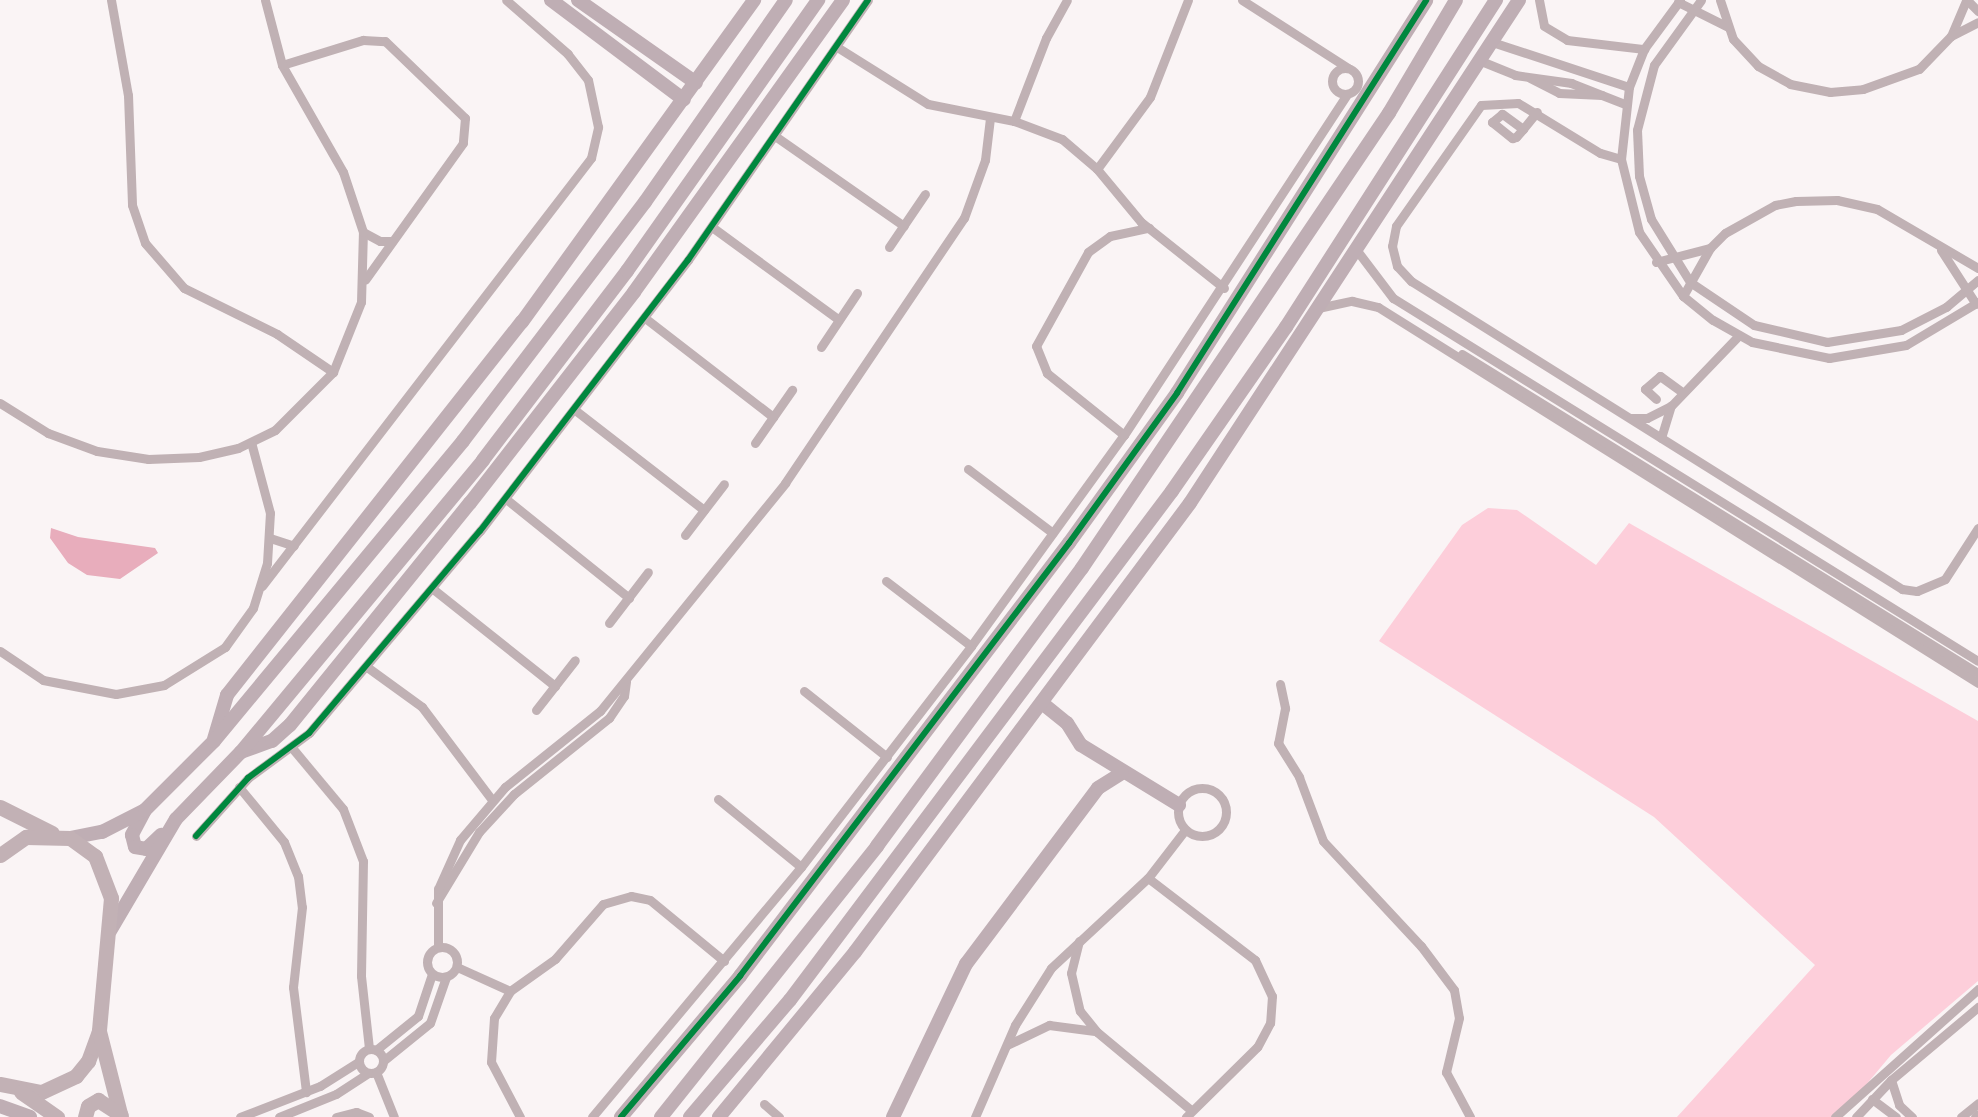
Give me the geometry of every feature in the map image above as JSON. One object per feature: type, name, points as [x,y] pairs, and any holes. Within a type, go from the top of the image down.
[{"type":"main road","points":[[0,807],[55,834],[70,838],[104,868],[110,931],[99,1030],[88,1061],[76,1076],[40,1092],[8,1089]]},
{"type":"main road","points":[[0,855],[26,837],[55,834]]},
{"type":"main road","points":[[99,1030],[121,1116]]},
{"type":"main road","points":[[8,1089],[57,1117]]},
{"type":"main road","points":[[85,1117],[88,1106],[99,1100],[121,1116]]},
{"type":"street","points":[[111,0],[128,95],[132,204],[145,243],[184,288],[277,334],[333,372]]},
{"type":"street","points":[[1,407],[56,436],[122,456],[199,457],[251,442],[297,413],[333,372],[355,327],[365,280],[363,232],[343,172],[282,65],[265,0]]},
{"type":"street","points":[[0,651],[22,669],[68,689],[140,691],[186,675],[225,647],[262,586],[591,158],[598,119],[588,80],[568,54],[506,0]]},
{"type":"street","points":[[551,0],[684,100]]},
{"type":"street","points":[[578,0],[696,83]]},
{"type":"street","points":[[214,741],[227,694],[476,382],[684,100],[754,0]]},
{"type":"street","points":[[70,838],[110,829],[145,810],[214,741],[477,423],[645,202],[786,0]]},
{"type":"street","points":[[145,810],[132,835],[138,849],[150,846],[241,753],[532,397],[818,0]]},
{"type":"street","points":[[804,21],[843,0]]},
{"type":"street","points":[[241,753],[272,741],[290,725],[470,503],[634,292],[843,0]]},
{"type":"street","points":[[196,836],[239,787],[292,749],[367,667],[506,499],[712,227],[868,0]]},
{"type":"street","points":[[1014,121],[1067,0]]},
{"type":"street","points":[[1097,169],[1150,97],[1188,0]]},
{"type":"street","points":[[592,1117],[801,867],[971,646],[1124,435],[1224,288],[1347,94],[1359,81],[1348,68],[1242,0]]},
{"type":"street","points":[[621,1117],[740,976],[963,687],[1202,354],[1426,0]]},
{"type":"street","points":[[661,1117],[920,788],[1222,365],[1456,0]]},
{"type":"street","points":[[690,1117],[783,1008],[1172,491],[1286,327],[1496,0]]},
{"type":"street","points":[[718,1117],[781,1044],[932,849],[1190,503],[1519,0]]},
{"type":"street","points":[[1539,0],[1544,26],[1568,40],[1644,49]]},
{"type":"street","points":[[1701,0],[1692,8],[1654,65],[1637,130],[1644,198],[1673,259],[1690,282],[1754,325],[1827,342],[1901,330],[1966,292],[1978,280]]},
{"type":"street","points":[[1720,0],[1728,27],[1744,53],[1774,76],[1830,92],[1902,77],[1930,60],[1951,36],[1966,0],[1978,11]]},
{"type":"street","points":[[1728,27],[1679,1],[1644,49],[1625,104],[1621,159],[1633,216],[1656,262],[1683,296],[1739,335],[1803,356],[1855,357],[1930,335],[1977,303],[1966,292],[1938,246]]},
{"type":"street","points":[[1951,36],[1978,22]]},
{"type":"street","points":[[282,65],[378,39],[392,45],[461,111],[467,126],[463,143],[365,280]]},
{"type":"street","points":[[1492,42],[1522,56],[1629,87]]},
{"type":"street","points":[[837,47],[910,95],[948,111],[1014,121],[1062,139],[1097,169],[1149,228],[1224,288]]},
{"type":"street","points":[[1515,75],[1522,56]]},
{"type":"street","points":[[1481,61],[1515,75],[1530,78],[1559,93],[1602,95],[1625,104]]},
{"type":"street","points":[[1347,94],[1338,92],[1332,80],[1335,72],[1348,68]]},
{"type":"street","points":[[1621,159],[1600,153],[1538,112],[1495,100],[1472,111],[1396,226],[1393,256],[1411,280],[1902,589],[1917,591],[1945,579],[1978,528]]},
{"type":"street","points":[[1523,129],[1538,112]]},
{"type":"street","points":[[1421,150],[1424,113]]},
{"type":"street","points":[[438,947],[436,903],[453,850],[492,800],[609,718],[621,704],[626,681],[785,483],[922,283],[969,207],[985,160],[990,118]]},
{"type":"street","points":[[775,136],[904,226]]},
{"type":"street","points":[[889,248],[925,194]]},
{"type":"street","points":[[1683,296],[1710,248],[1740,223],[1775,205],[1816,199],[1877,209],[1978,268]]},
{"type":"street","points":[[712,227],[839,320]]},
{"type":"street","points":[[1124,435],[1047,373],[1036,346],[1088,252],[1116,234],[1149,228]]},
{"type":"street","points":[[363,232],[380,242],[392,241]]},
{"type":"street","points":[[1355,248],[1393,298],[1978,661]]},
{"type":"street","points":[[1656,262],[1710,248]]},
{"type":"street","points":[[821,346],[857,294]]},
{"type":"street","points":[[1321,302],[1359,301],[1388,313],[1978,683]]},
{"type":"street","points":[[1321,302],[1381,303],[1978,673]]},
{"type":"street","points":[[645,318],[773,417]]},
{"type":"street","points":[[1286,327],[1299,337]]},
{"type":"street","points":[[1662,438],[1671,406],[1739,335]]},
{"type":"street","points":[[1202,354],[1222,365]]},
{"type":"street","points":[[1656,399],[1646,388],[1660,376],[1682,392]]},
{"type":"street","points":[[756,443],[792,390]]},
{"type":"street","points":[[1629,418],[1647,418],[1671,406]]},
{"type":"street","points":[[575,410],[704,510]]},
{"type":"street","points":[[251,442],[266,488],[270,538],[262,586]]},
{"type":"street","points":[[968,469],[1053,533]]},
{"type":"street","points":[[685,535],[724,484]]},
{"type":"street","points":[[1172,491],[1190,503]]},
{"type":"street","points":[[506,499],[629,598]]},
{"type":"street","points":[[270,538],[294,546]]},
{"type":"street","points":[[609,623],[648,572]]},
{"type":"street","points":[[886,581],[971,646]]},
{"type":"street","points":[[433,589],[555,686]]},
{"type":"street","points":[[536,710],[575,660]]},
{"type":"street","points":[[367,667],[422,708],[492,800]]},
{"type":"street","points":[[1280,684],[1286,708],[1278,743],[1299,777],[1323,841],[1426,951],[1454,990],[1459,1018],[1446,1072],[1470,1117]]},
{"type":"street","points":[[804,691],[887,757]]},
{"type":"street","points":[[1042,703],[1067,723],[1081,745],[1179,805],[1185,830]]},
{"type":"street","points":[[292,749],[342,809],[363,861],[361,976],[372,1049],[383,1061]]},
{"type":"street","points":[[436,903],[479,832],[554,757]]},
{"type":"street","points":[[940,759],[946,775],[956,779]]},
{"type":"street","points":[[893,1117],[966,964],[1098,788],[1122,772]]},
{"type":"street","points":[[239,787],[284,842],[298,876],[302,907],[293,987],[306,1092]]},
{"type":"street","points":[[920,788],[935,792],[939,802]]},
{"type":"street","points":[[1179,805],[1189,792],[1205,788],[1220,795],[1227,810],[1217,832],[1201,837],[1185,830]]},
{"type":"street","points":[[718,799],[801,867]]},
{"type":"street","points":[[110,931],[176,819]]},
{"type":"street","points":[[975,1117],[1005,1046],[1038,986],[1082,935],[1148,878],[1185,830]]},
{"type":"street","points":[[901,852],[932,849]]},
{"type":"street","points":[[1082,935],[1072,960],[1072,986],[1080,1011],[1097,1032],[1189,1113],[1257,1047],[1270,1023],[1272,996],[1255,960],[1148,878]]},
{"type":"street","points":[[520,1117],[494,1074],[489,1050],[494,1018],[510,991],[555,959],[595,910],[621,897],[659,905],[724,961]]},
{"type":"street","points":[[438,947],[455,953],[457,967]]},
{"type":"street","points":[[240,1117],[306,1092],[358,1062],[372,1049],[411,1025],[432,974],[428,956],[438,947]]},
{"type":"street","points":[[457,967],[510,991]]},
{"type":"street","points":[[279,1117],[291,1115],[372,1073],[383,1061],[430,1023],[446,977],[457,967]]},
{"type":"street","points":[[432,974],[446,977]]},
{"type":"street","points":[[1835,1117],[1881,1071],[1978,989]]},
{"type":"street","points":[[1856,1117],[1891,1080],[1978,1007]]},
{"type":"street","points":[[781,1044],[783,1008]]},
{"type":"street","points":[[1005,1046],[1049,1025],[1097,1032]]},
{"type":"street","points":[[358,1062],[372,1073],[394,1117]]},
{"type":"street","points":[[1891,1080],[1899,1105],[1912,1117]]},
{"type":"street","points":[[1872,1099],[1896,1117]]},
{"type":"street","points":[[1961,1117],[1978,1103]]},
{"type":"street","points":[[764,1104],[779,1117]]},
{"type":"street","points":[[0,1106],[30,1117]]},
{"type":"street","points":[[306,1107],[310,1117]]},
{"type":"street","points":[[336,1117],[356,1112],[369,1117]]},
{"type":"shaded area","points":[[1488,508],[1517,510],[1596,565],[1629,523],[1978,721],[1978,981],[1891,1055],[1839,1117],[1677,1117],[1815,965],[1654,817],[1379,641],[1462,525]]},
{"type":"shaded area","points":[[51,528],[78,537],[155,548],[158,553],[120,579],[87,575],[68,563],[50,538]]},
{"type":"cycle path","points":[[196,836],[248,778],[309,733],[480,531],[688,260],[868,0]]},
{"type":"cycle path","points":[[621,1117],[740,976],[1069,543],[1177,393],[1426,0]]}]
